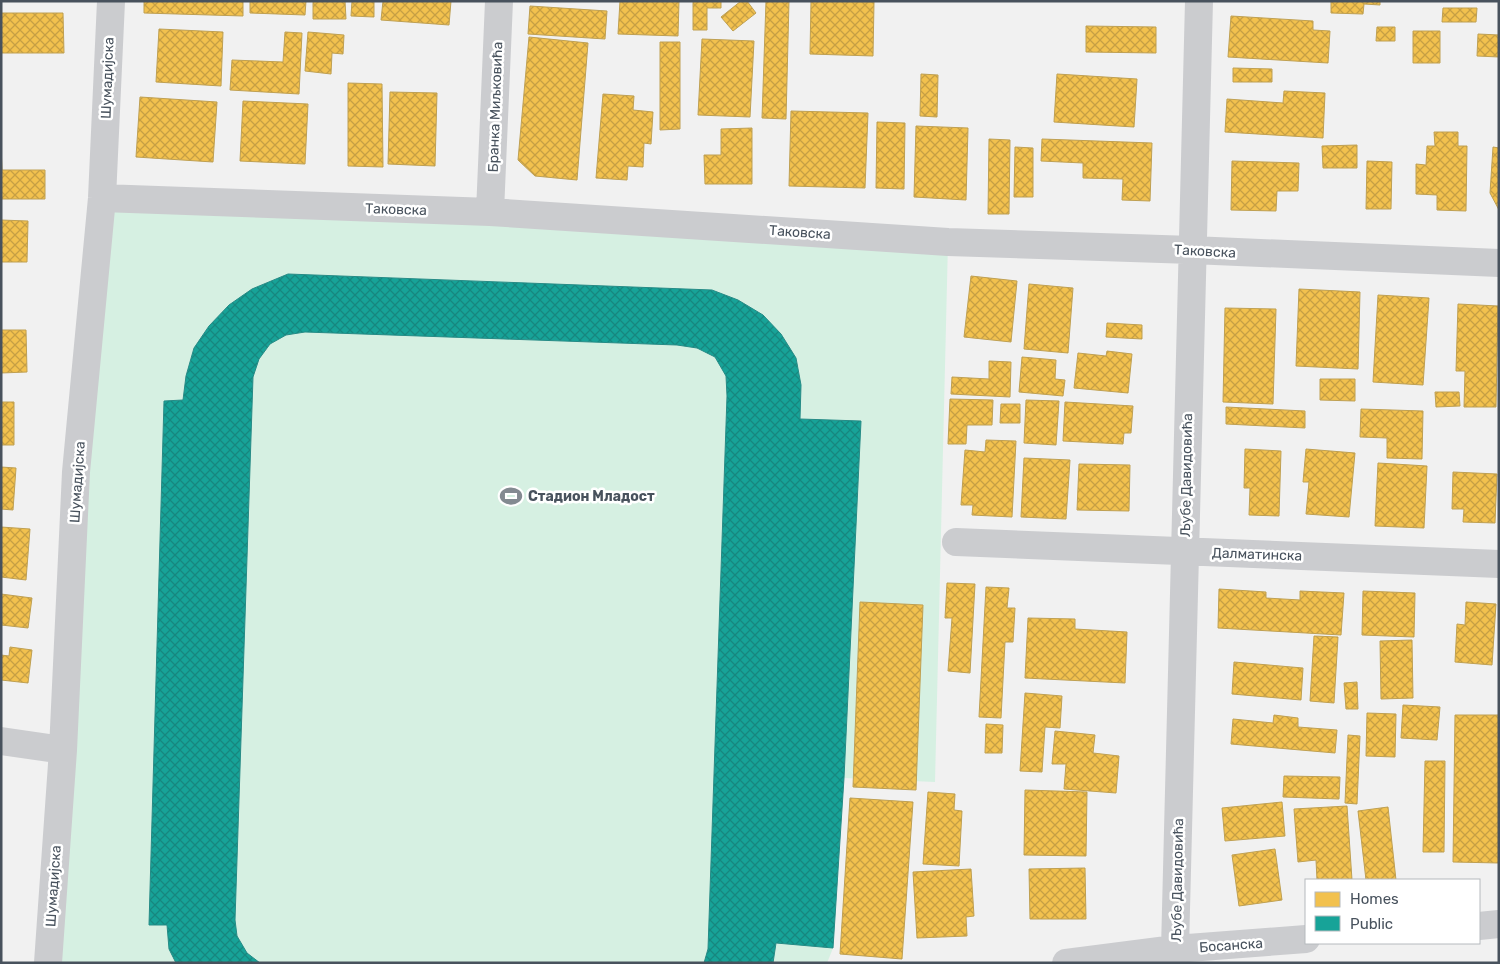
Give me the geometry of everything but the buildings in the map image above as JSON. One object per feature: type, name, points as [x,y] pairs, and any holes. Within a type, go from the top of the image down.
[{"type":"street","name":"Шумадијска","points":[[48,963],[63,750],[76,472],[102,198],[111,1]]},
{"type":"street","name":"Бранка Миљковића","points":[[490,212],[499,1]]},
{"type":"street","name":"Љубе Давидовића","points":[[1175,949],[1199,1]]},
{"type":"street","name":"Таковска","points":[[102,198],[490,212],[948,242],[1499,263]]},
{"type":"street","name":"Далматинска","points":[[956,542],[1499,564]]},
{"type":"street","points":[[1,741],[63,750]]},
{"type":"street","points":[[1480,926],[1499,924]]},
{"type":"street","name":"Босанска","points":[[1066,963],[1175,949],[1305,939]]},
{"type":"green space","name":"Стадион Младост","points":[[102,198],[948,242],[935,782],[844,778],[833,948],[827,963],[48,963]]},
{"type":"place","name":"Стадион Младост","points":[[511,496]]}]
